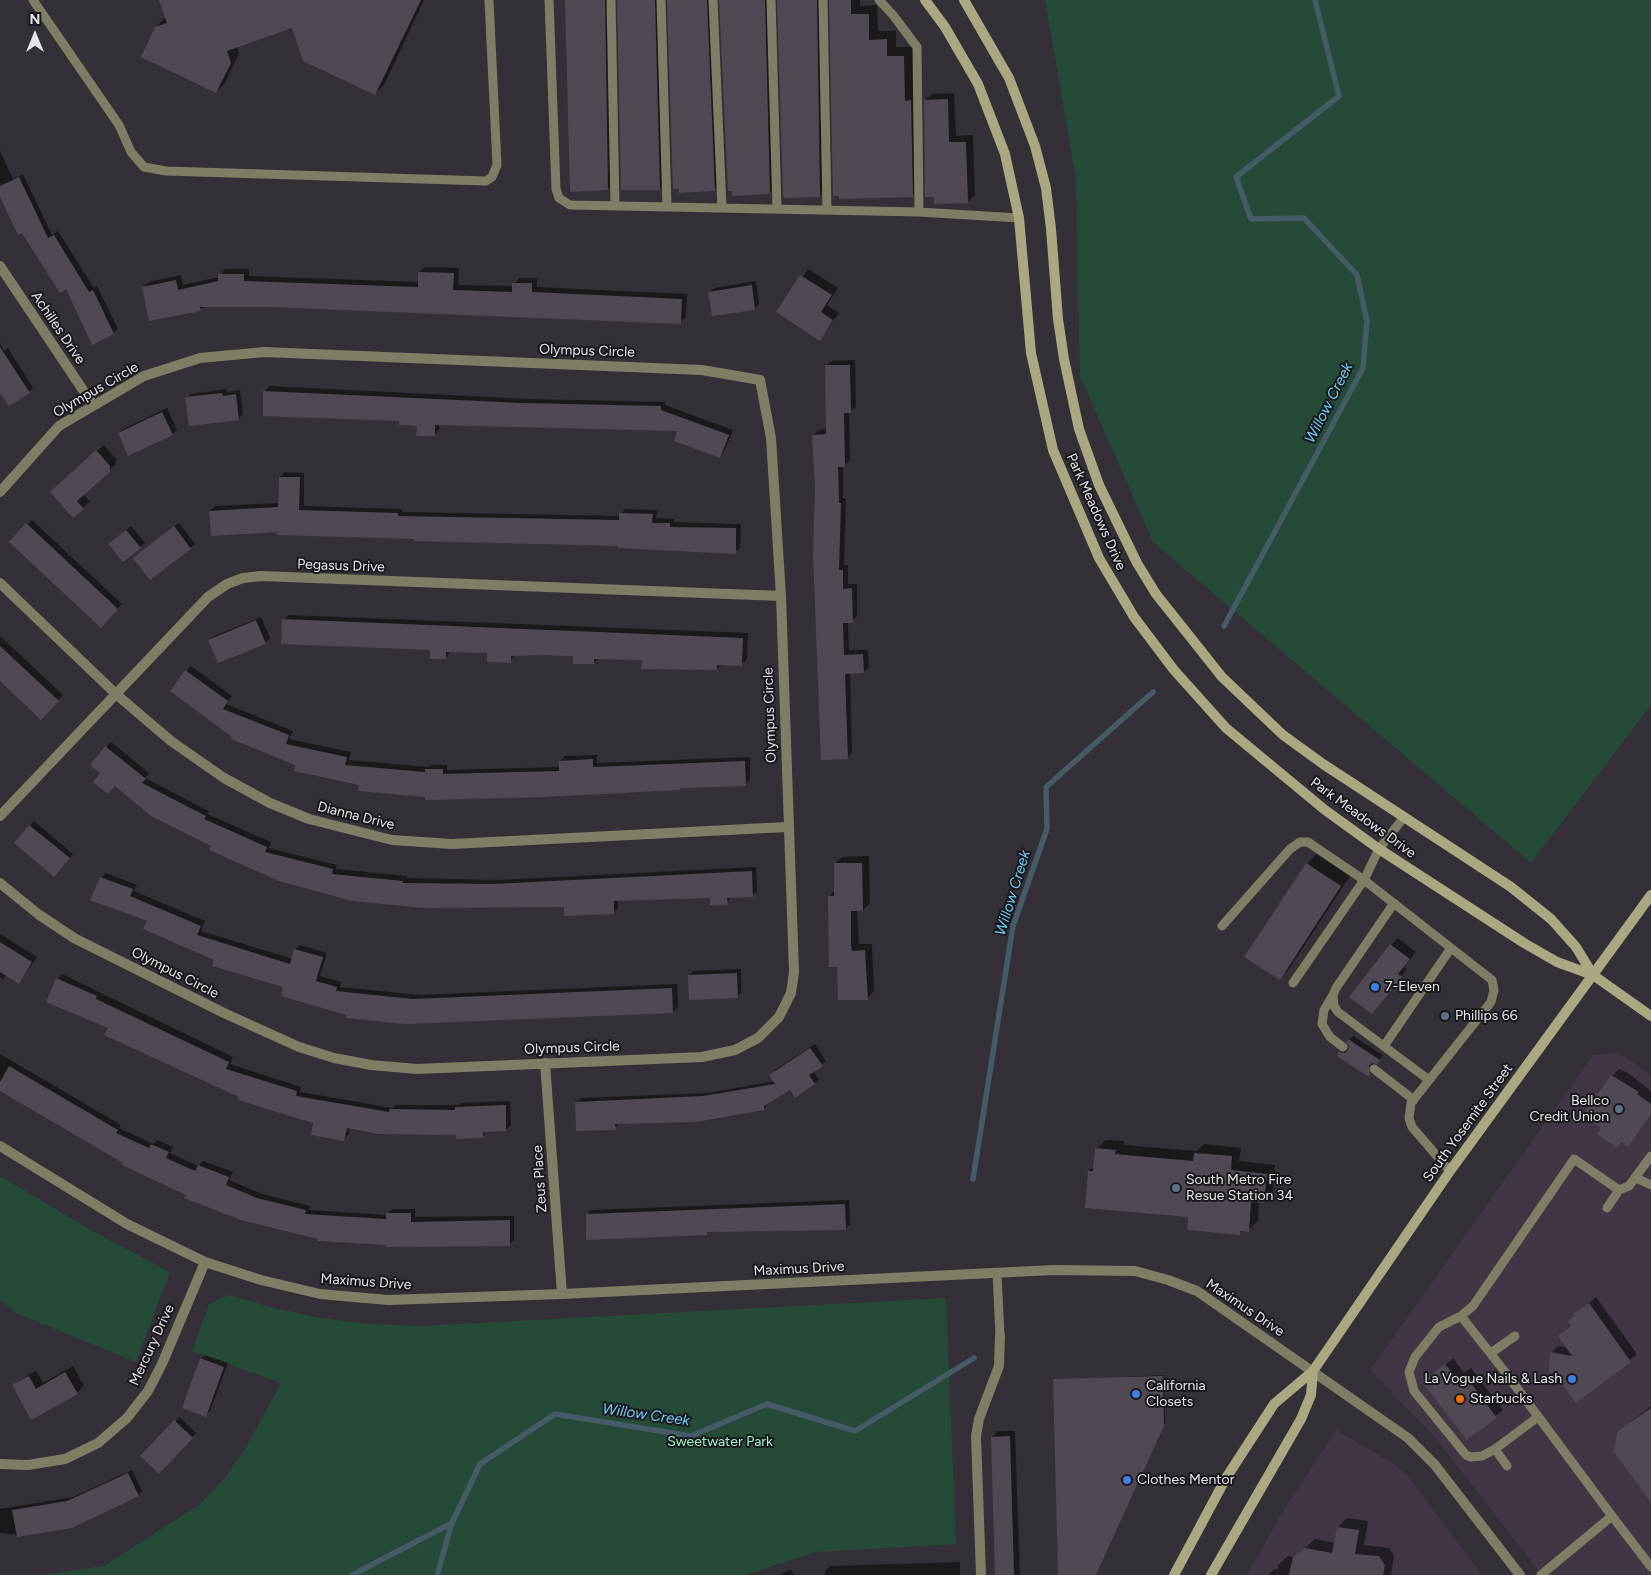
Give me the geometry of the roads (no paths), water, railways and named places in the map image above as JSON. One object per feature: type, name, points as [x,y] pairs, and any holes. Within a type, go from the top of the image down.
[{"type":"main road","name":"Park Meadows Drive","points":[[925,0],[945,27],[978,84],[1005,154],[1018,218],[1030,343],[1037,388],[1054,450],[1099,558],[1134,617],[1200,701],[1253,752],[1325,810],[1379,849],[1524,944],[1557,962],[1593,975],[1651,1016]]},
{"type":"main road","name":"Park Meadows Drive","points":[[964,0],[989,40],[1009,78],[1035,146],[1048,204],[1058,319],[1079,429],[1099,485],[1137,563],[1156,594],[1197,650],[1222,678],[1284,735],[1323,764],[1511,887],[1551,919],[1576,947],[1593,975]]},
{"type":"main road","name":"South Yosemite Street","points":[[1174,1575],[1226,1478],[1274,1404],[1313,1371],[1450,1170],[1651,894]]},
{"type":"main road","name":"South Yosemite Street","points":[[1211,1575],[1301,1419],[1311,1395],[1313,1371]]},
{"type":"street","name":"Achilles Drive","points":[[0,266],[93,405]]},
{"type":"street","name":"Olympus Circle","points":[[0,492],[59,426],[144,376],[200,358],[264,352],[702,370],[760,380],[771,438],[780,596],[787,827],[794,972],[791,993],[779,1017],[758,1038],[736,1050],[702,1056],[417,1069],[334,1058],[299,1046],[224,1013],[74,938],[38,914],[0,882]]},
{"type":"street","name":"Pegasus Drive","points":[[0,816],[117,695],[208,597],[226,584],[243,578],[262,576],[780,596]]},
{"type":"street","name":"Dianna Drive","points":[[0,583],[117,695],[171,741],[224,778],[270,803],[309,820],[392,840],[452,844],[787,827]]},
{"type":"street","name":"Zeus Place","points":[[545,1063],[562,1294]]},
{"type":"street","name":"Maximus Drive","points":[[0,1146],[127,1224],[205,1262],[262,1280],[320,1294],[378,1300],[562,1294],[1054,1270],[1135,1271],[1168,1280],[1197,1291],[1313,1371],[1415,1445],[1435,1465],[1520,1575]]},
{"type":"street","name":"Mercury Drive","points":[[0,1464],[28,1465],[65,1459],[98,1443],[127,1418],[148,1391],[162,1364],[205,1262]]},
{"type":"street","points":[[981,1575],[976,1436],[979,1419],[999,1366],[1000,1336]]},
{"type":"lane","points":[[33,0],[118,125],[131,152],[144,167],[166,171],[486,181],[492,177],[497,165],[489,0]]},
{"type":"lane","points":[[549,0],[556,189],[560,198],[570,205],[919,212],[1018,218]]},
{"type":"lane","points":[[611,0],[615,206]]},
{"type":"lane","points":[[662,0],[667,207]]},
{"type":"lane","points":[[713,0],[722,208]]},
{"type":"lane","points":[[771,0],[777,209]]},
{"type":"lane","points":[[823,0],[827,210]]},
{"type":"lane","points":[[879,0],[917,47],[919,212]]},
{"type":"lane","points":[[1293,983],[1364,880],[1379,849],[1404,817]]},
{"type":"lane","points":[[1222,926],[1290,849],[1300,842],[1308,842],[1364,880],[1492,980],[1494,990],[1491,1002],[1411,1103],[1409,1118],[1412,1127],[1450,1170]]},
{"type":"lane","points":[[1343,1047],[1330,1037],[1322,1024],[1324,1010],[1394,903]]},
{"type":"lane","points":[[1384,1046],[1451,948]]},
{"type":"lane","points":[[1333,996],[1334,1006],[1338,1012],[1429,1080]]},
{"type":"lane","points":[[1374,1069],[1414,1100]]},
{"type":"lane","points":[[1606,1208],[1619,1190],[1629,1186],[1636,1178],[1651,1156]]},
{"type":"lane","points":[[1538,1417],[1495,1449],[1482,1456],[1471,1457],[1466,1455],[1414,1391],[1410,1384],[1409,1372],[1415,1357],[1438,1327],[1461,1316],[1473,1306],[1574,1159],[1619,1190]]},
{"type":"lane","points":[[1636,1178],[1651,1185]]},
{"type":"lane","points":[[997,1273],[1000,1336]]},
{"type":"lane","points":[[1461,1316],[1491,1353],[1651,1567]]},
{"type":"lane","points":[[1491,1353],[1515,1336]]},
{"type":"lane","points":[[1495,1449],[1507,1466]]},
{"type":"lane","points":[[1541,1575],[1612,1516]]},
{"type":"waterway","name":"Willow Creek","points":[[1224,626],[1363,368],[1367,321],[1357,275],[1304,218],[1251,219],[1236,177],[1339,96],[1315,0]]},
{"type":"waterway","name":"Willow Creek","points":[[973,1179],[1013,926],[1047,829],[1046,787],[1153,692]]},
{"type":"waterway","name":"Willow Creek","points":[[437,1575],[452,1523],[480,1464],[555,1414],[691,1436],[767,1404],[855,1431],[974,1358]]},
{"type":"waterway","points":[[352,1575],[452,1523]]},
{"type":"place","name":"7-Eleven","points":[[1375,987]]},
{"type":"place","name":"Phillips 66","points":[[1445,1016]]},
{"type":"place","name":"Bellco Credit Union","points":[[1619,1109]]},
{"type":"place","name":"South Metro Fire Resue Station 34","points":[[1176,1188]]},
{"type":"place","name":"La Vogue Nails & Lash","points":[[1572,1379]]},
{"type":"place","name":"California Closets","points":[[1136,1394]]},
{"type":"place","name":"Starbucks","points":[[1460,1399]]},
{"type":"place","name":"Clothes Mentor","points":[[1127,1480]]},
{"type":"park label","name":"Sweetwater Park","points":[[720,1442]]}]
